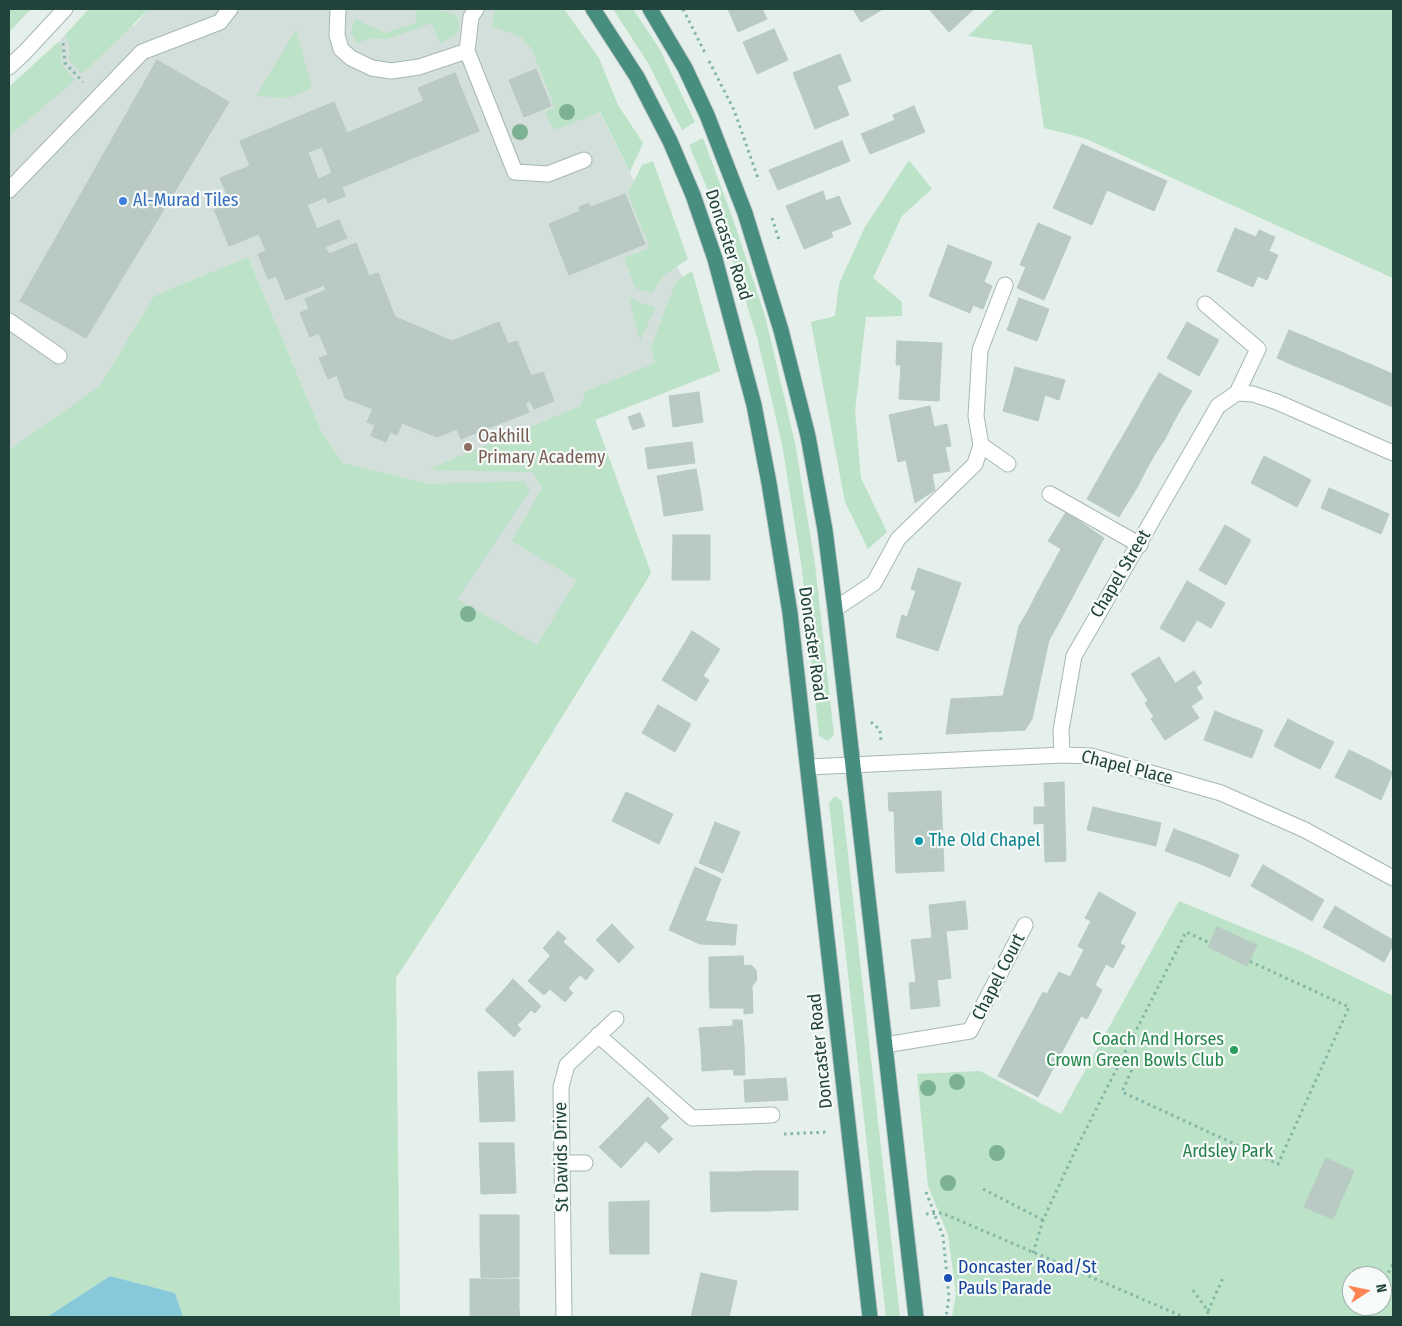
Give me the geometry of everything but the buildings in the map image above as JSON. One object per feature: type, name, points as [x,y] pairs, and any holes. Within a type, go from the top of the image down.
[{"type":"highway","name":"Doncaster Road","points":[[593,9],[637,77],[670,141],[693,195],[715,259],[754,405],[790,613],[870,1317]]},
{"type":"highway","name":"Doncaster Road","points":[[650,9],[685,68],[707,114],[765,274],[808,436],[825,530],[835,609],[916,1317]]},
{"type":"street","points":[[9,67],[65,9]]},
{"type":"street","points":[[9,190],[142,52],[220,22],[230,9]]},
{"type":"street","points":[[338,9],[337,35],[341,49],[351,58],[372,68],[391,71],[419,67],[468,51]]},
{"type":"street","points":[[476,9],[471,18],[468,51],[515,172],[548,174],[584,160]]},
{"type":"street","points":[[835,609],[874,583],[898,539],[975,464],[981,445],[976,416],[980,350],[1006,285]]},
{"type":"street","points":[[1205,304],[1258,349],[1237,393],[1253,394],[1277,402],[1393,453]]},
{"type":"street","points":[[9,321],[59,356]]},
{"type":"street","name":"Chapel Street","points":[[1062,754],[1062,730],[1074,656],[1218,406],[1237,393]]},
{"type":"street","points":[[981,445],[1008,464]]},
{"type":"street","points":[[1050,494],[1140,544]]},
{"type":"street","name":"Chapel Place","points":[[809,767],[1062,754],[1091,756],[1221,793],[1305,830],[1393,878]]},
{"type":"street","name":"Chapel Court","points":[[885,1045],[970,1032],[1025,925]]},
{"type":"street","name":"St Davids Drive","points":[[564,1317],[561,1087],[567,1065],[616,1018]]},
{"type":"street","points":[[598,1034],[692,1118],[772,1116]]},
{"type":"street","points":[[562,1163],[585,1163]]},
{"type":"path","points":[[64,46],[65,63],[79,78]]},
{"type":"path","points":[[1033,1253],[1043,1220],[1186,932],[1210,943]]},
{"type":"path","points":[[1122,1058],[1134,1065],[1122,1092],[1278,1164],[1349,1007],[1249,961]]},
{"type":"path","points":[[772,1116],[780,1134],[848,1129]]},
{"type":"path","points":[[983,1189],[1043,1220]]},
{"type":"path","points":[[905,1215],[942,1213],[1184,1317]]},
{"type":"path","points":[[1207,1317],[1223,1278]]},
{"type":"path","points":[[1193,1290],[1208,1311]]},
{"type":"shaded area","name":"Oakhill Primary Academy","points":[[89,9],[134,26],[149,9],[541,9],[553,20],[682,276],[720,371],[595,419],[651,573],[477,854],[430,484],[343,463],[321,431],[248,257],[154,296],[100,387],[9,450],[9,87],[51,50]]},
{"type":"green space","points":[[9,9],[31,9],[9,32]]},
{"type":"green space","points":[[89,9],[149,9],[82,74],[69,60],[70,46],[65,35]]},
{"type":"green space","points":[[416,9],[437,9],[457,16],[460,27],[456,35],[440,43],[432,23],[387,39],[372,38],[357,43],[351,33],[355,19],[385,33],[417,22]]},
{"type":"green space","points":[[495,9],[564,9],[599,58],[618,105],[643,143],[630,172],[600,112],[554,130],[545,112],[555,108],[532,49],[521,37],[492,26]]},
{"type":"green space","points":[[613,9],[633,9],[659,48],[695,122],[682,130],[648,63]]},
{"type":"green space","points":[[996,9],[1393,9],[1393,278],[1084,138],[1044,128],[1032,45],[968,36]]},
{"type":"green space","points":[[296,30],[312,88],[288,98],[256,96]]},
{"type":"green space","points":[[58,42],[62,48],[61,64],[75,80],[9,136],[9,87]]},
{"type":"green space","points":[[703,138],[734,222],[765,316],[795,443],[815,564],[834,735],[828,741],[819,736],[802,569],[782,444],[757,337],[718,214],[689,145]]},
{"type":"green space","points":[[909,160],[932,189],[902,216],[873,278],[902,302],[902,316],[866,317],[855,411],[861,478],[887,532],[868,549],[845,502],[811,322],[835,316],[839,284],[865,227]]},
{"type":"green space","points":[[653,161],[688,259],[664,275],[652,293],[636,289],[624,258],[650,248],[628,193],[642,165]]},
{"type":"green space","points":[[248,257],[321,431],[343,463],[430,484],[524,481],[530,490],[457,599],[537,645],[577,580],[512,541],[542,488],[533,472],[427,470],[581,406],[585,392],[655,363],[651,348],[667,305],[677,281],[692,271],[720,371],[595,420],[651,573],[477,854],[396,978],[400,1317],[183,1317],[175,1293],[110,1276],[47,1317],[9,1317],[9,450],[100,386],[154,296]]},
{"type":"green space","points":[[629,298],[655,308],[640,341]]},
{"type":"green space","points":[[835,796],[842,801],[900,1317],[886,1317],[829,803]]},
{"type":"green space","name":"Ardsley Park","points":[[1179,901],[1298,950],[1393,996],[1393,1317],[952,1317],[956,1294],[948,1235],[928,1186],[917,1074],[980,1071],[1061,1114]]},
{"type":"water","points":[[110,1276],[175,1293],[183,1317],[47,1317]]},
{"type":"place","name":"Al-Murad Tiles","points":[[123,201]]},
{"type":"place","name":"Oakhill Primary Academy","points":[[468,447]]},
{"type":"place","name":"The Old Chapel","points":[[919,841]]},
{"type":"place","name":"Coach And Horses Crown Green Bowls Club","points":[[1234,1050]]},
{"type":"place","name":"Doncaster Road/St Pauls Parade","points":[[948,1278]]}]
